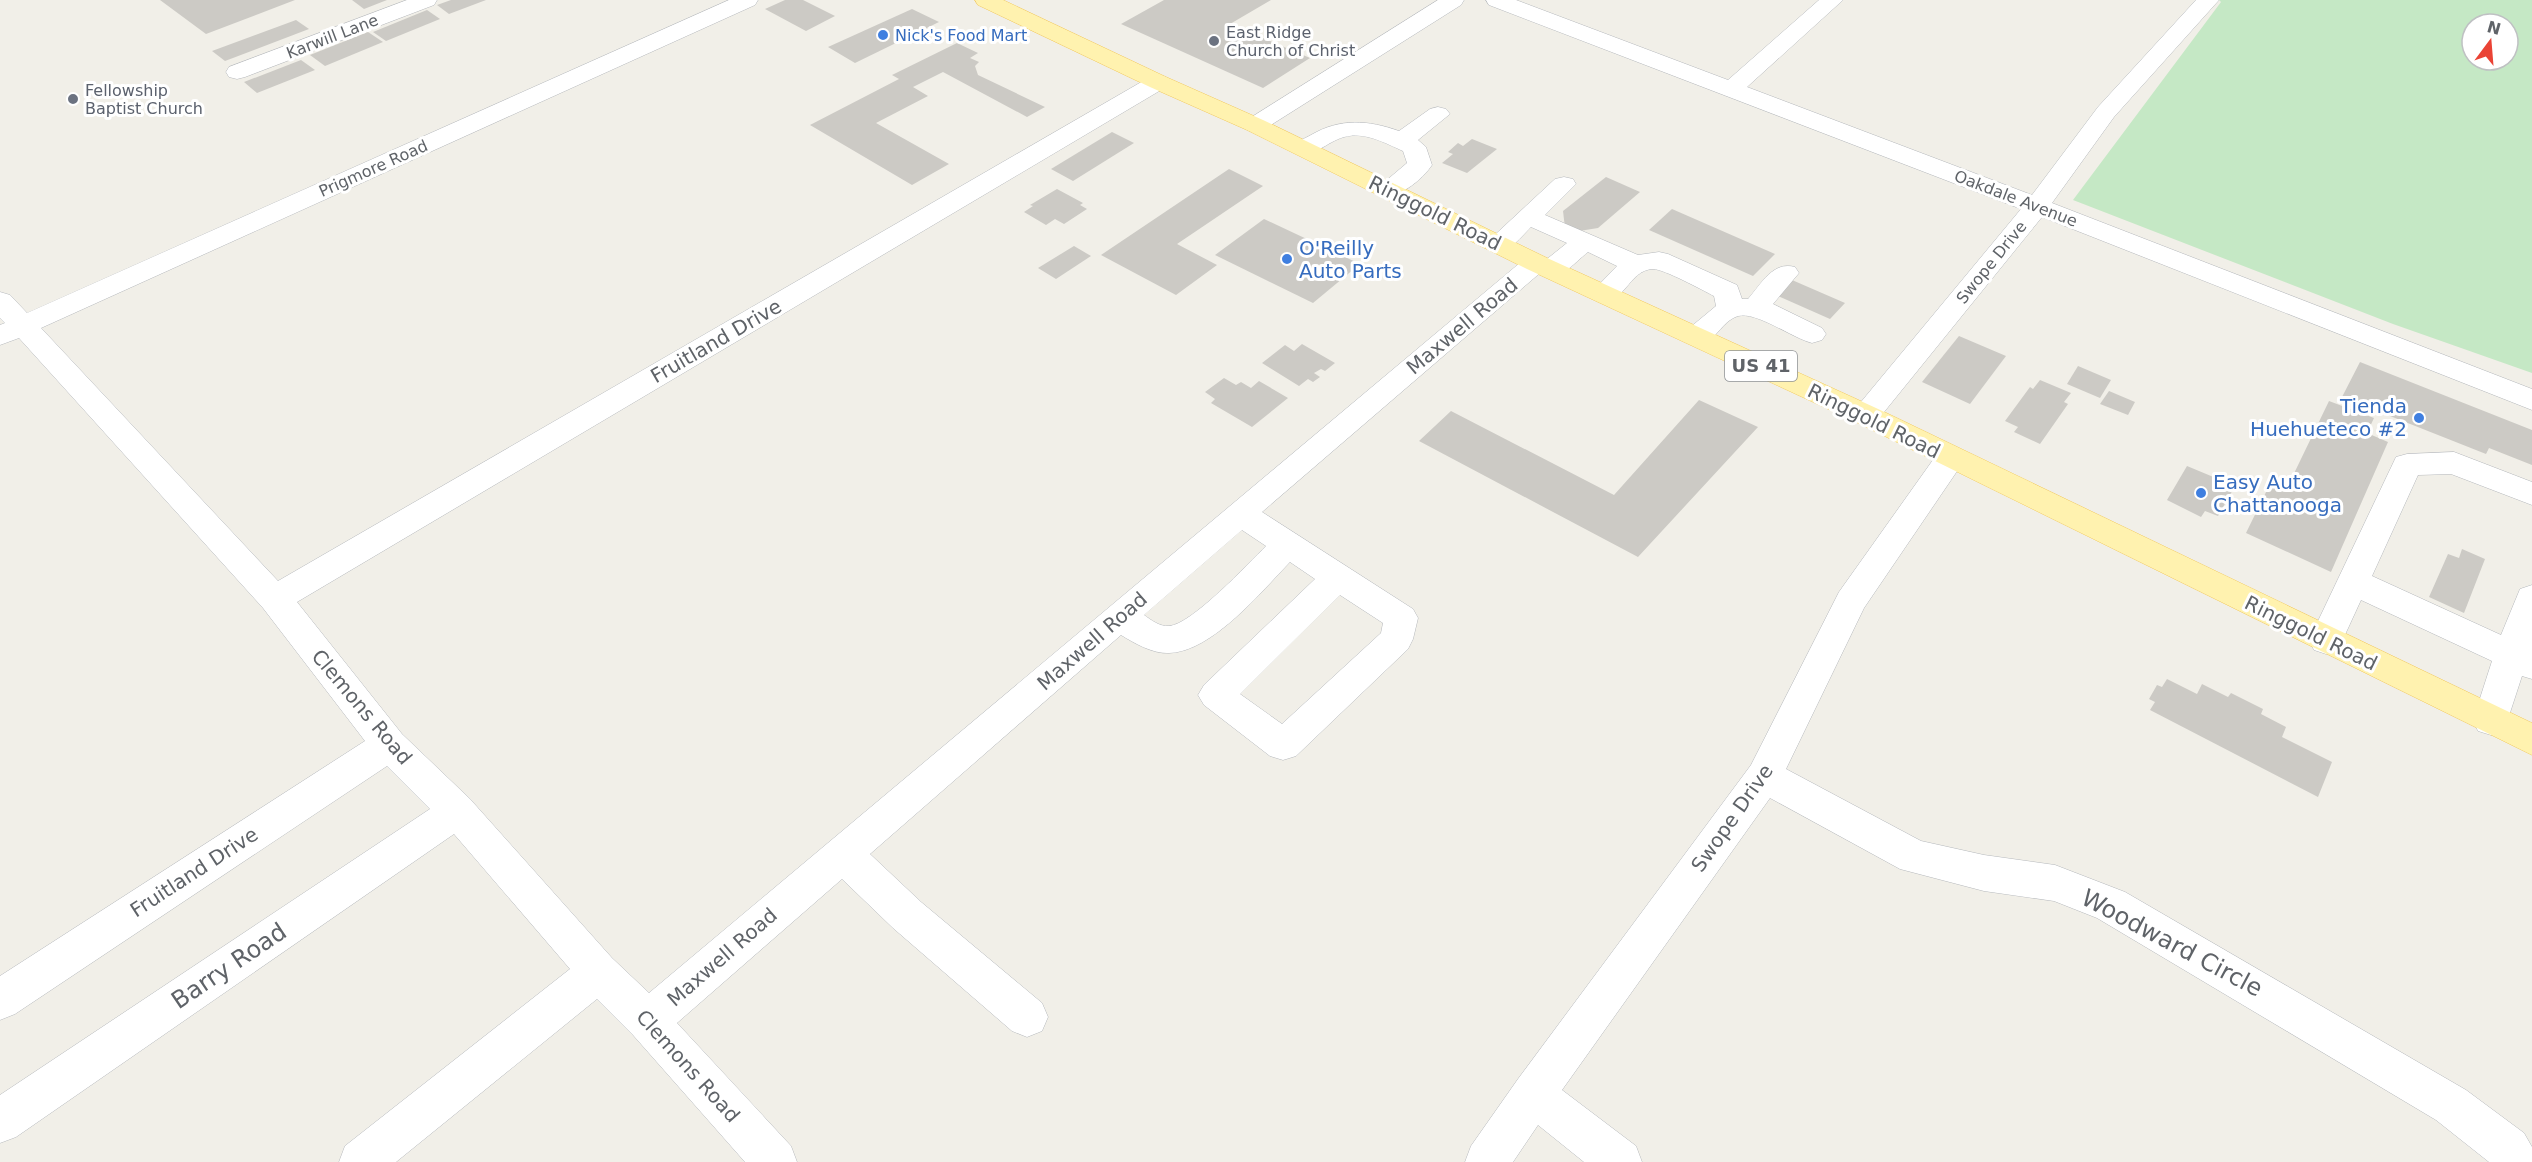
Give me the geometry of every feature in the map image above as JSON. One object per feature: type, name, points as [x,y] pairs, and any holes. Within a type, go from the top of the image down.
[{"type":"main road","name":"Ringgold Road","points":[[986,0],[1158,82],[1255,124],[1544,266],[1866,415],[1950,458],[2532,740]]},
{"type":"street","name":"Karwill Lane","points":[[237,72],[426,0]]},
{"type":"street","name":"Prigmore Road","points":[[7,321],[747,0]]},
{"type":"street","points":[[1255,124],[1454,0]]},
{"type":"street","name":"Oakdale Avenue","points":[[1497,0],[2037,206],[2532,400]]},
{"type":"street","points":[[1730,90],[1832,0]]},
{"type":"street","name":"Swope Drive","points":[[1866,415],[2037,206],[2106,112],[2208,0]]},
{"type":"street","name":"Fruitland Drive","points":[[275,599],[1158,82]]},
{"type":"street","points":[[1401,141],[1438,114]]},
{"type":"street","points":[[1305,148],[1341,130],[1380,131],[1414,147],[1420,165],[1389,190]]},
{"type":"street","points":[[1498,244],[1564,184]]},
{"type":"street","points":[[1528,217],[1635,264],[1659,260],[1727,291],[1743,308],[1812,334]]},
{"type":"street","name":"Maxwell Road","points":[[648,1021],[1240,513],[1544,266],[1585,241]]},
{"type":"street","points":[[1604,294],[1635,264]]},
{"type":"street","points":[[1697,336],[1743,308],[1786,273]]},
{"type":"street","name":"Clemons Road","points":[[7,321],[275,599],[389,745],[457,811],[598,972],[648,1021],[775,1162]]},
{"type":"street","name":"Swope Drive","points":[[1487,1162],[1533,1094],[1764,776],[1851,601],[1950,458]]},
{"type":"street","points":[[2326,640],[2407,465],[2454,463],[2532,494]]},
{"type":"street","points":[[1240,513],[1401,618],[1396,639],[1283,745],[1216,695],[1338,577]]},
{"type":"street","points":[[1120,618],[1162,639],[1182,638],[1204,623],[1287,545]]},
{"type":"street","points":[[2353,582],[2522,660]]},
{"type":"street","points":[[2491,720],[2522,660],[2532,598]]},
{"type":"street","name":"Fruitland Drive","points":[[0,1000],[389,745]]},
{"type":"street","name":"Woodward Circle","points":[[1764,776],[1914,857],[1983,873],[2055,883],[2111,905],[2274,999],[2451,1106],[2508,1149],[2516,1162]]},
{"type":"street","name":"Barry Road","points":[[0,1121],[457,811]]},
{"type":"street","points":[[843,854],[907,915],[1027,1017]]},
{"type":"street","points":[[361,1162],[598,972]]},
{"type":"street","points":[[1533,1094],[1620,1162]]},
{"type":"green space","points":[[2219,0],[2532,0],[2532,373],[2393,324],[2073,200],[2221,2]]},
{"type":"building","points":[[160,0],[295,0],[206,34]]},
{"type":"building","points":[[352,0],[387,0],[364,9]]},
{"type":"building","points":[[451,0],[486,0],[449,14],[437,5]]},
{"type":"building","points":[[785,0],[803,0],[835,16],[806,31],[765,9]]},
{"type":"building","name":"East Ridge Church of Christ","points":[[1164,0],[1271,0],[1230,24],[1310,58],[1263,88],[1121,24]]},
{"type":"building","name":"Nick's Food Mart","points":[[912,9],[939,22],[855,63],[828,47]]},
{"type":"building","points":[[427,10],[440,19],[386,41],[373,32]]},
{"type":"building","points":[[296,20],[309,29],[225,61],[212,51]]},
{"type":"building","points":[[368,32],[383,42],[325,66],[310,55]]},
{"type":"building","points":[[957,43],[978,53],[970,58],[979,62],[975,66],[978,75],[1045,107],[1027,117],[943,72],[913,87],[928,96],[876,123],[949,164],[912,185],[810,125],[899,79],[892,75]]},
{"type":"building","points":[[301,60],[315,70],[257,93],[244,82]]},
{"type":"building","points":[[1112,132],[1134,143],[1073,181],[1051,169]]},
{"type":"building","points":[[1472,139],[1497,149],[1467,173],[1442,163],[1453,154],[1448,152],[1458,143],[1463,146]]},
{"type":"building","points":[[1229,169],[1263,186],[1177,244],[1217,265],[1176,295],[1101,255]]},
{"type":"building","points":[[1606,177],[1640,192],[1598,228],[1573,232],[1565,228],[1563,211]]},
{"type":"building","points":[[1057,189],[1083,203],[1080,205],[1087,209],[1064,224],[1055,219],[1046,225],[1024,212],[1033,206],[1030,205]]},
{"type":"building","points":[[1672,209],[1775,254],[1753,276],[1649,230]]},
{"type":"building","name":"O'Reilly Auto Parts","points":[[1264,219],[1360,264],[1313,303],[1215,255]]},
{"type":"building","points":[[1074,246],[1091,256],[1056,279],[1038,268]]},
{"type":"building","points":[[1792,280],[1845,303],[1830,319],[1776,295]]},
{"type":"building","points":[[1959,336],[2006,356],[1970,404],[1922,382]]},
{"type":"building","points":[[1302,344],[1335,363],[1325,371],[1321,369],[1314,373],[1320,377],[1313,382],[1308,379],[1299,386],[1262,363],[1285,345],[1294,351]]},
{"type":"building","points":[[2360,362],[2532,430],[2532,465],[2489,448],[2486,454],[2342,397]]},
{"type":"building","points":[[2078,366],[2111,380],[2100,398],[2067,384]]},
{"type":"building","points":[[1224,378],[1236,385],[1241,382],[1251,388],[1259,381],[1288,398],[1252,427],[1211,403],[1215,399],[1205,392]]},
{"type":"building","points":[[2040,380],[2071,393],[2064,402],[2068,404],[2040,444],[2014,432],[2018,427],[2005,421],[2030,387],[2033,389]]},
{"type":"building","points":[[2109,391],[2135,402],[2128,415],[2100,404]]},
{"type":"building","points":[[1699,400],[1758,427],[1638,557],[1419,441],[1451,411],[1614,495]]},
{"type":"building","points":[[2329,401],[2374,418],[2367,433],[2388,442],[2331,572],[2246,533],[2269,486],[2285,492]]},
{"type":"building","name":"Easy Auto Chattanooga","points":[[2187,466],[2235,486],[2218,516],[2205,511],[2201,517],[2167,500]]},
{"type":"building","points":[[2462,549],[2485,559],[2464,613],[2429,597],[2448,554],[2459,558]]},
{"type":"building","points":[[2167,679],[2197,694],[2202,684],[2228,697],[2231,693],[2263,709],[2261,714],[2286,727],[2282,737],[2332,762],[2318,797],[2150,710],[2155,702],[2149,699],[2157,685],[2162,687]]},
{"type":"place","name":"Nick's Food Mart","points":[[883,35]]},
{"type":"place","name":"East Ridge Church of Christ","points":[[1214,41]]},
{"type":"place","name":"Fellowship Baptist Church","points":[[73,99]]},
{"type":"place","name":"O'Reilly Auto Parts","points":[[1287,259]]},
{"type":"place","name":"Tienda Huehueteco #2","points":[[2419,418]]},
{"type":"place","name":"Easy Auto Chattanooga","points":[[2201,493]]}]
